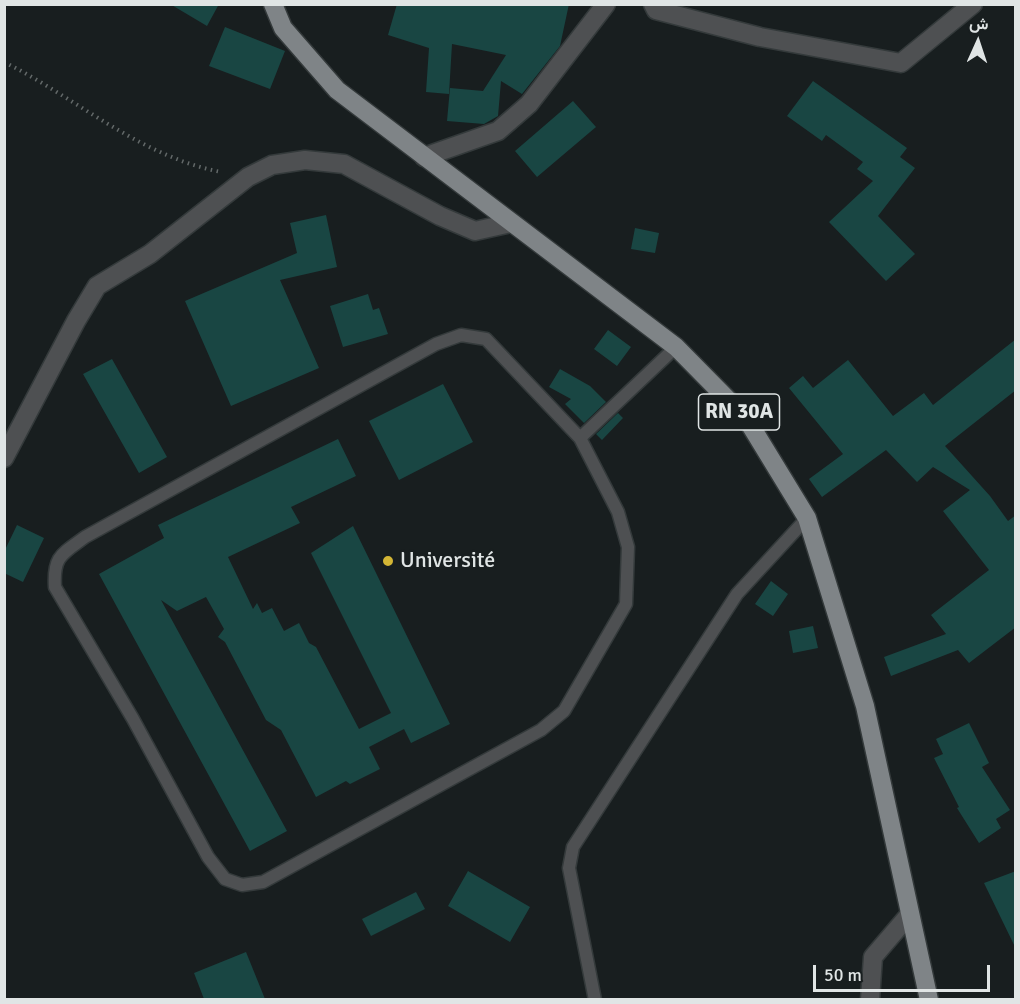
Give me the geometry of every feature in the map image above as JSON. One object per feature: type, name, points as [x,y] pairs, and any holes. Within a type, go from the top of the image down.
[{"type":"main road","name":"RN 30A","points":[[273,4],[283,28],[337,90],[676,347],[746,418],[807,518],[865,706],[929,999]]},
{"type":"street","points":[[424,157],[498,131],[529,104],[606,4]]},
{"type":"street","points":[[653,4],[656,10],[760,37],[902,63],[973,4]]},
{"type":"street","points":[[4,458],[76,321],[98,286],[150,254],[248,177],[272,165],[305,160],[344,164],[440,216],[475,231],[511,223]]},
{"type":"street","points":[[870,999],[873,957],[909,915]]},
{"type":"lane","points":[[460,335],[486,339],[580,438],[621,520],[628,547],[626,604],[564,711],[541,730],[263,882],[242,885],[225,879],[208,858],[133,719],[55,587],[54,569],[60,555],[85,537],[343,395],[436,344],[460,335]]},
{"type":"lane","points":[[580,438],[676,347]]},
{"type":"lane","points":[[595,999],[568,868],[573,847],[737,594],[807,518]]},
{"type":"path","points":[[4,62],[34,77],[153,151],[202,168],[248,177]]},
{"type":"building","points":[[170,4],[219,4],[207,26]]},
{"type":"building","points":[[397,4],[569,4],[560,46],[522,94],[501,81],[498,116],[484,124],[447,121],[450,88],[483,91],[506,55],[452,44],[449,94],[426,92],[429,48],[388,35]]},
{"type":"building","points":[[225,27],[285,51],[270,89],[209,66]]},
{"type":"building","points":[[813,81],[907,148],[900,157],[915,168],[878,216],[915,254],[886,281],[829,222],[873,181],[857,169],[863,162],[826,135],[822,141],[787,116]]},
{"type":"building","points":[[573,101],[596,127],[537,177],[515,151]]},
{"type":"building","points":[[326,215],[337,267],[280,280],[319,368],[231,406],[185,301],[297,253],[290,223]]},
{"type":"building","points":[[635,228],[659,233],[655,253],[631,249]]},
{"type":"building","points":[[368,294],[373,310],[379,308],[388,334],[343,347],[330,306]]},
{"type":"building","points":[[608,330],[631,347],[617,366],[594,349]]},
{"type":"building","points":[[1016,339],[1016,390],[945,446],[990,496],[1008,521],[1016,515],[1016,627],[969,663],[958,650],[891,676],[884,657],[946,634],[931,615],[989,570],[943,511],[970,490],[933,467],[917,482],[886,450],[822,497],[809,479],[843,454],[789,388],[803,376],[813,388],[848,360],[893,416],[924,393],[933,405]]},
{"type":"building","points":[[112,359],[167,457],[139,473],[83,374]]},
{"type":"building","points":[[560,369],[590,386],[606,402],[584,423],[565,404],[571,399],[549,387]]},
{"type":"building","points":[[443,384],[473,442],[399,480],[369,421]]},
{"type":"building","points":[[618,413],[623,418],[602,440],[596,434]]},
{"type":"building","points":[[338,439],[356,476],[291,507],[300,523],[228,557],[253,609],[257,603],[262,613],[272,608],[284,631],[299,623],[309,643],[316,647],[359,729],[391,713],[311,553],[353,526],[450,724],[411,743],[404,729],[369,747],[380,769],[350,784],[346,781],[316,797],[281,730],[266,720],[225,642],[218,637],[224,629],[206,597],[177,611],[161,600],[287,831],[250,851],[99,574],[164,538],[158,525]]},
{"type":"building","points":[[17,525],[44,538],[23,582],[4,573],[4,552]]},
{"type":"building","points":[[771,581],[788,594],[773,616],[755,604]]},
{"type":"building","points":[[813,626],[818,648],[793,653],[789,631]]},
{"type":"building","points":[[969,723],[989,763],[982,767],[1010,810],[996,819],[1001,828],[979,843],[957,808],[959,807],[934,758],[943,754],[936,739]]},
{"type":"building","points":[[468,871],[530,907],[510,942],[448,906]]},
{"type":"building","points":[[1016,871],[1016,949],[984,883]]},
{"type":"building","points":[[416,892],[425,909],[371,936],[362,919]]},
{"type":"building","points":[[246,952],[265,999],[204,999],[194,973]]},
{"type":"place","name":"Université","points":[[388,561]]}]
